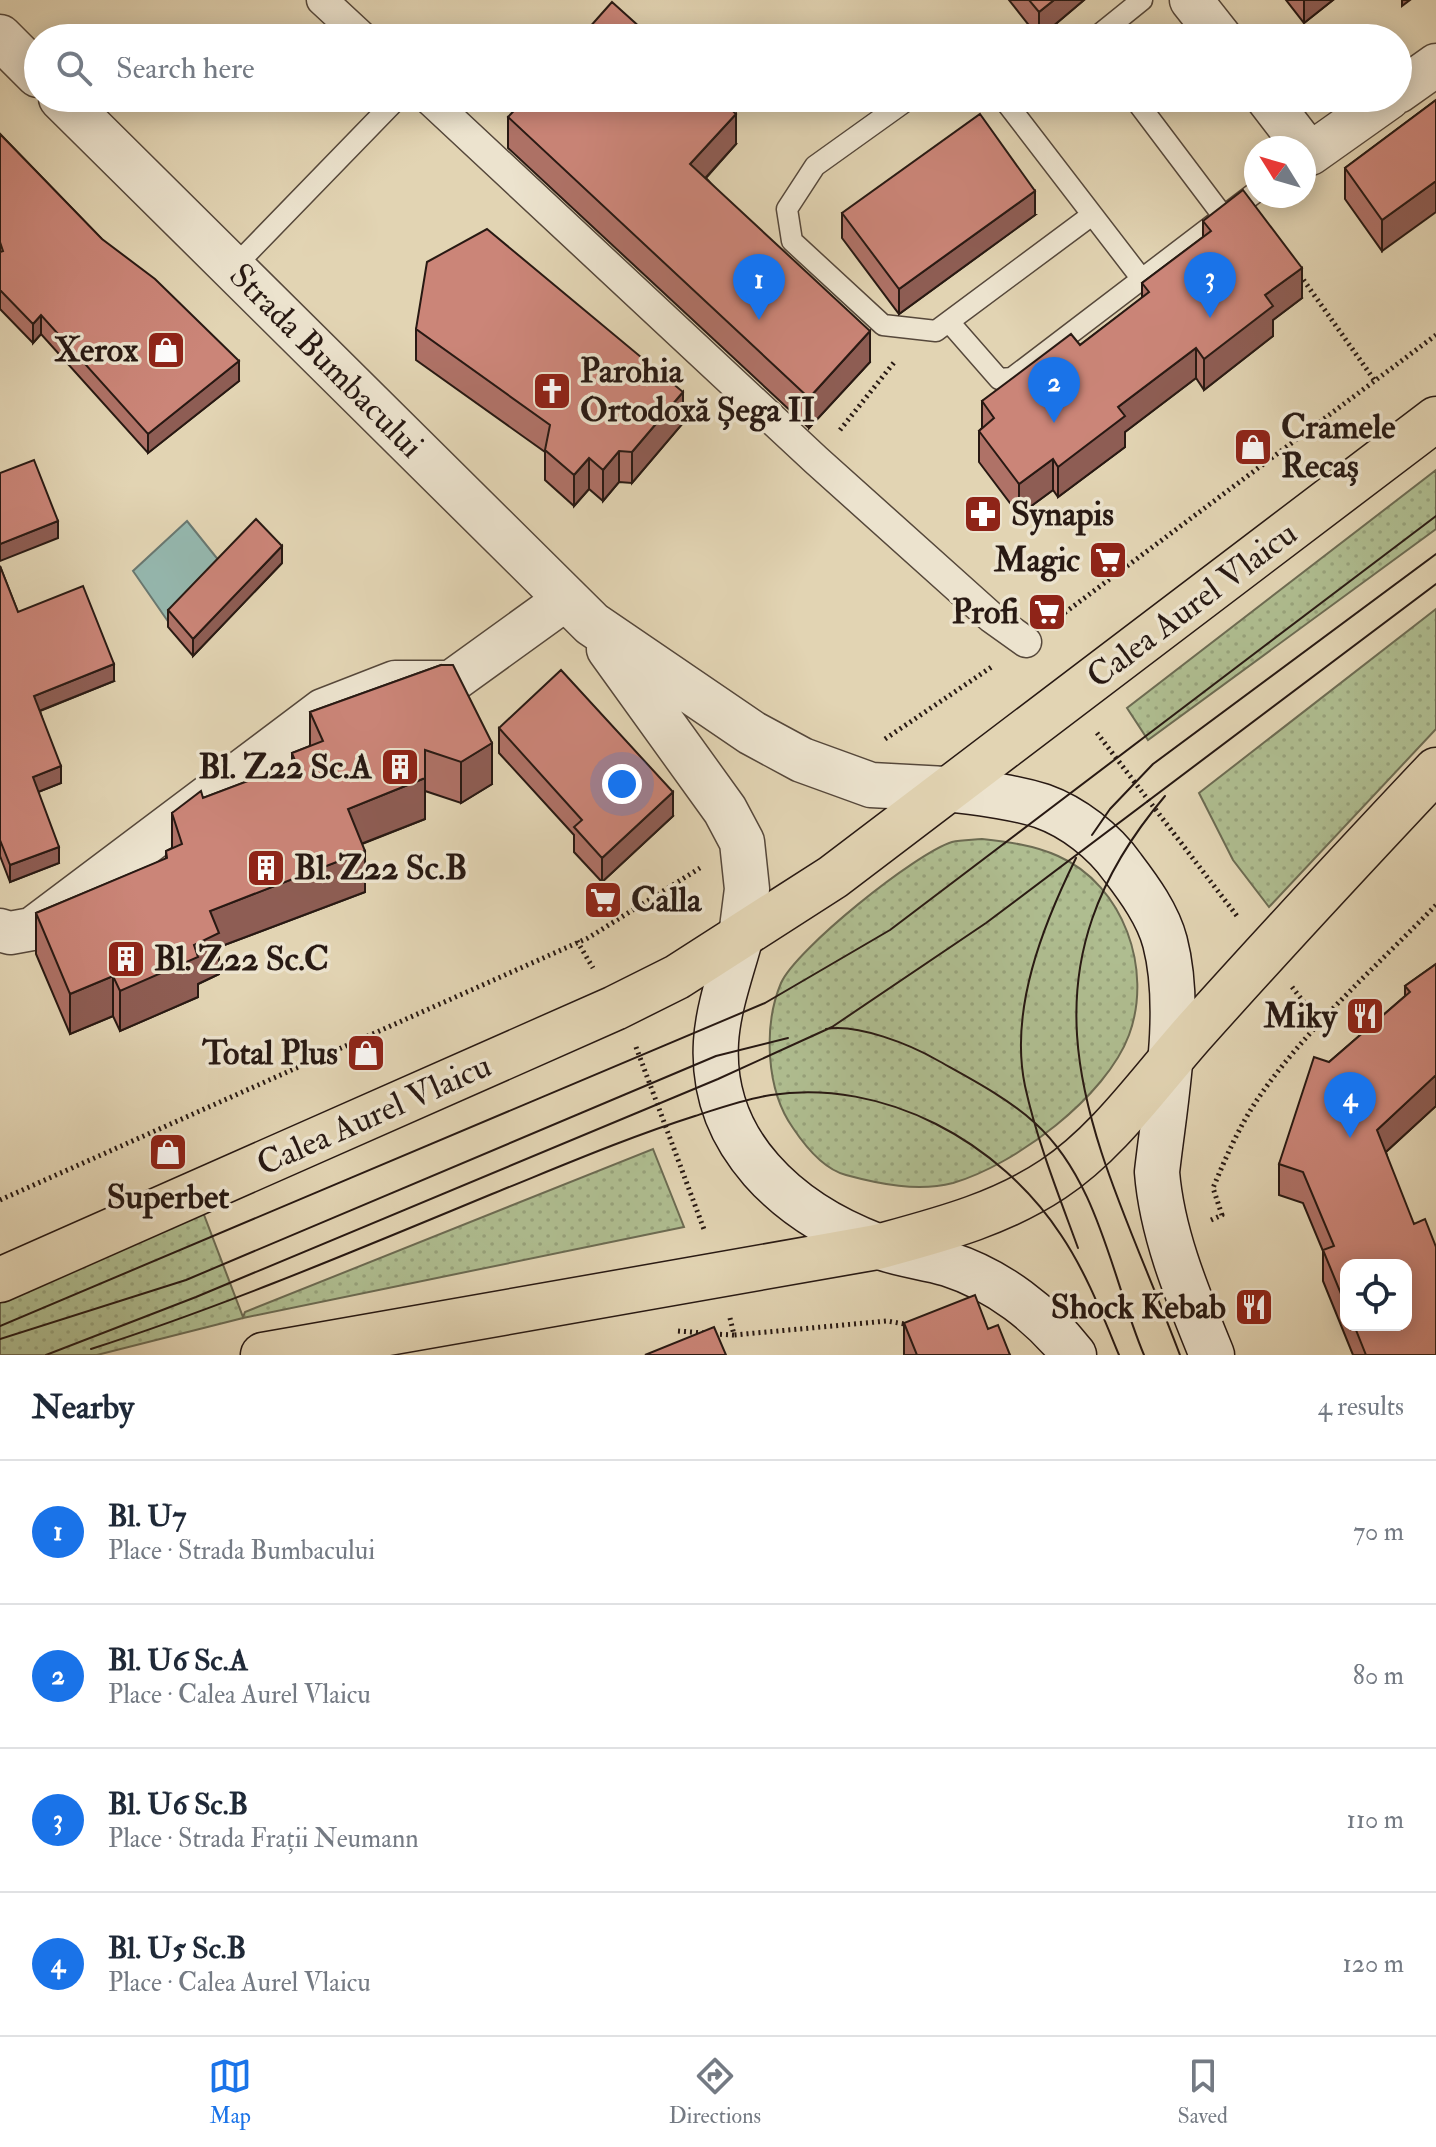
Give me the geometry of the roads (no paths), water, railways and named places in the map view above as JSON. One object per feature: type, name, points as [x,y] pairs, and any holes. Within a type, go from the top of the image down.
[{"type":"main road","name":"Calea Aurel Vlaicu","points":[[0,1280],[615,1008],[677,977],[833,877],[1436,419]]},
{"type":"main road","points":[[263,1355],[877,1247],[978,1217],[1053,1179],[1098,1140],[1265,953],[1436,770]]},
{"type":"street","points":[[322,0],[348,24]]},
{"type":"street","points":[[1191,0],[1210,24]]},
{"type":"street","points":[[0,37],[24,61]]},
{"type":"street","points":[[1412,82],[1436,65]]},
{"type":"street","name":"Strada Bumbacului","points":[[75,112],[579,612],[725,810],[742,842],[747,889],[741,936]]},
{"type":"street","points":[[443,112],[816,460],[991,617],[1026,642]]},
{"type":"street","points":[[1277,112],[1293,136]]},
{"type":"street","points":[[1316,150],[1369,112]]},
{"type":"street","points":[[0,930],[10,933],[32,929],[323,710],[395,682],[451,682],[579,612]]},
{"type":"street","name":"Strada Bumbacului","points":[[579,612],[752,733],[802,760],[871,785],[946,789]]},
{"type":"street","points":[[946,789],[1006,797],[1044,807],[1092,836],[1118,860],[1138,888],[1165,941],[1170,1059],[1157,1172],[1161,1209],[1212,1355]]},
{"type":"street","points":[[741,936],[716,1039],[721,1098],[732,1129],[757,1168],[778,1189],[825,1221],[877,1247],[949,1265],[986,1279],[1042,1318],[1074,1355]]},
{"type":"lane","points":[[1112,24],[1142,0]]},
{"type":"lane","points":[[233,268],[384,112]]},
{"type":"lane","points":[[890,112],[815,166],[787,209],[792,241],[883,325],[936,331],[1092,215]]},
{"type":"lane","points":[[1014,112],[1141,278]]},
{"type":"lane","points":[[1145,112],[1223,216]]},
{"type":"lane","points":[[950,323],[990,372],[1007,380],[1244,201]]},
{"type":"water","points":[[187,521],[220,562],[167,620],[133,571]]},
{"type":"tram line","points":[[0,1326],[765,1003],[890,930],[1436,516]]},
{"type":"tram line","points":[[1092,835],[1110,809],[1153,764],[1436,554]]},
{"type":"tram line","points":[[46,1355],[196,1297],[718,1079],[832,1027],[986,923],[1436,584]]},
{"type":"tram line","points":[[1165,796],[1115,868],[1086,937],[1076,1005],[1081,1072],[1098,1140],[1180,1355]]},
{"type":"tram line","points":[[1076,858],[1052,911],[1032,969],[1025,998],[1021,1057],[1036,1127],[1078,1248]]},
{"type":"tram line","points":[[826,1029],[868,1032],[913,1048],[988,1089],[1035,1123],[1075,1173],[1089,1202],[1144,1355]]},
{"type":"tram line","points":[[0,1339],[186,1280],[716,1056],[788,1038]]},
{"type":"tram line","points":[[91,1349],[243,1295],[669,1125],[752,1099],[813,1092],[855,1097],[896,1107],[936,1124],[972,1145],[1006,1172],[1036,1202],[1070,1249],[1119,1355]]},
{"type":"place","name":"Bl. U6 Sc.B","points":[[1210,318]]},
{"type":"place","name":"Bl. U7","points":[[759,320]]},
{"type":"place","name":"Xerox","points":[[166,350]]},
{"type":"place","name":"Parohia Ortodoxă Șega II","points":[[552,391]]},
{"type":"place","name":"Bl. U6 Sc.A","points":[[1054,423]]},
{"type":"place","name":"Cramele Recaș","points":[[1253,447]]},
{"type":"place","name":"Synapis","points":[[983,514]]},
{"type":"place","name":"Magic","points":[[1108,560]]},
{"type":"place","name":"Profi","points":[[1047,612]]},
{"type":"place","name":"Bl. Z22 Sc.A","points":[[400,767]]},
{"type":"place","name":"Bl. Z22 Sc.B","points":[[266,868]]},
{"type":"place","name":"Calla","points":[[603,900]]},
{"type":"place","name":"Bl. Z22 Sc.C","points":[[126,959]]},
{"type":"place","name":"Miky","points":[[1365,1016]]},
{"type":"place","name":"Total Plus","points":[[366,1053]]},
{"type":"place","name":"Bl. U5 Sc.B","points":[[1350,1138]]},
{"type":"place","name":"Superbet","points":[[168,1152]]},
{"type":"place","name":"Shock Kebab","points":[[1254,1307]]}]
